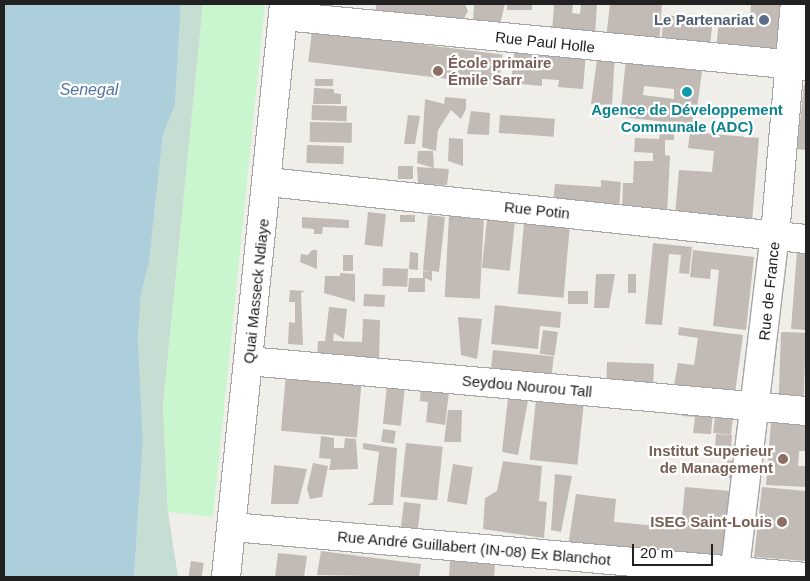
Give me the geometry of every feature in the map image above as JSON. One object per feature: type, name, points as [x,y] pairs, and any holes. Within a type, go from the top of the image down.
[{"type":"street","name":"Rue de France","points":[[734,574],[756,406],[775,235],[798,65],[795,4]]},
{"type":"street","name":"Rue Paul Holle","points":[[284,10],[798,65]]},
{"type":"street","name":"Quai Masseck Ndiaye","points":[[226,577],[268,182],[284,10]]},
{"type":"street","name":"Rue Potin","points":[[268,182],[806,239]]},
{"type":"street","name":"Seydou Nourou Tall","points":[[248,361],[806,411]]},
{"type":"street","name":"Rue André Guillabert (IN-08) Ex Blanchot","points":[[232,527],[734,574],[806,577]]},
{"type":"green space","points":[[181,4],[203,4],[163,406],[168,512],[178,577],[134,577],[143,442],[138,340],[141,294],[149,262],[163,135],[175,105]]},
{"type":"green space","points":[[203,4],[265,4],[213,517],[168,512],[163,406]]},
{"type":"water","name":"Senegal","points":[[4,4],[181,4],[175,105],[163,135],[149,262],[141,294],[138,340],[143,442],[134,577],[4,577]]},
{"type":"building","points":[[376,4],[465,4],[468,11],[463,20],[401,20],[402,10],[399,17],[375,16]]},
{"type":"building","points":[[474,4],[505,4],[499,28],[473,23]]},
{"type":"building","points":[[507,4],[532,4],[532,10],[507,10]]},
{"type":"building","points":[[554,4],[573,4],[572,13],[580,14],[581,4],[597,4],[595,36],[552,32]]},
{"type":"building","points":[[610,4],[662,4],[659,44],[606,39]]},
{"type":"building","points":[[751,4],[783,4],[779,54],[716,49],[719,20],[750,22]]},
{"type":"building","points":[[664,15],[713,20],[710,46],[661,41]]},
{"type":"building","points":[[312,31],[503,54],[499,85],[308,62]]},
{"type":"building","points":[[515,45],[586,52],[583,89],[558,87],[559,80],[542,79],[542,86],[511,83]]},
{"type":"building","points":[[598,52],[615,54],[612,105],[591,104]]},
{"type":"building","name":"Agence de Développement Communale (ADC)","points":[[626,59],[702,71],[695,125],[620,117]],"holes":[[[644,86],[674,89],[674,99],[643,95]]]},
{"type":"building","points":[[315,79],[333,79],[333,86],[315,86]]},
{"type":"building","points":[[804,85],[806,85],[806,150],[797,149]]},
{"type":"building","points":[[314,88],[334,89],[334,93],[341,94],[341,104],[313,104]]},
{"type":"building","points":[[445,97],[466,99],[466,109],[461,119],[451,110],[438,130],[436,151],[422,147],[425,99],[444,104]]},
{"type":"building","points":[[312,105],[347,106],[346,121],[311,120]]},
{"type":"building","points":[[471,111],[490,113],[489,135],[467,134]]},
{"type":"building","points":[[408,115],[420,116],[415,144],[404,144]]},
{"type":"building","points":[[500,115],[555,119],[554,137],[499,133]]},
{"type":"building","points":[[310,122],[352,123],[352,143],[310,142]]},
{"type":"building","points":[[660,132],[674,133],[674,140],[665,140],[665,155],[670,156],[667,214],[622,213],[623,183],[633,183],[634,161],[653,161],[653,153],[634,152],[635,138],[659,139]]},
{"type":"building","points":[[690,132],[759,138],[752,222],[675,215],[679,170],[712,172],[714,151],[688,148]]},
{"type":"building","points":[[449,138],[463,139],[463,166],[448,161]]},
{"type":"building","points":[[307,145],[344,146],[343,164],[306,163]]},
{"type":"building","points":[[418,151],[433,151],[434,168],[417,163]]},
{"type":"building","points":[[398,166],[413,166],[413,179],[398,179]]},
{"type":"building","points":[[417,167],[449,169],[447,185],[418,184]]},
{"type":"building","points":[[601,180],[621,182],[619,208],[553,203],[555,184],[601,187]]},
{"type":"building","points":[[368,212],[386,214],[382,247],[365,245]]},
{"type":"building","points":[[400,215],[415,215],[415,222],[400,222]]},
{"type":"building","points":[[428,215],[445,217],[439,272],[432,271],[432,281],[425,278],[425,292],[408,292],[409,278],[423,278],[423,271],[430,272],[423,270]]},
{"type":"building","points":[[449,216],[484,218],[480,299],[445,297]]},
{"type":"building","points":[[302,217],[349,220],[349,228],[323,227],[322,234],[314,234],[314,229],[302,228]]},
{"type":"building","points":[[487,219],[515,222],[510,271],[482,268]]},
{"type":"building","points":[[524,222],[570,226],[564,298],[518,294]]},
{"type":"building","points":[[653,243],[692,247],[689,274],[679,273],[681,255],[669,254],[662,325],[645,324]]},
{"type":"building","points":[[312,250],[317,250],[317,269],[300,262],[301,254],[308,255]]},
{"type":"building","points":[[693,250],[754,257],[746,330],[713,326],[719,270],[711,269],[710,279],[690,277]]},
{"type":"building","points":[[797,251],[806,252],[806,330],[791,329]]},
{"type":"building","points":[[410,252],[418,253],[418,270],[409,269]]},
{"type":"building","points":[[343,255],[353,255],[353,271],[343,271]]},
{"type":"building","points":[[383,268],[408,269],[407,287],[382,286]]},
{"type":"building","points":[[340,273],[355,274],[355,302],[324,293],[325,276],[340,276]]},
{"type":"building","points":[[596,274],[615,274],[609,308],[594,308]]},
{"type":"building","points":[[628,274],[636,274],[636,293],[628,293]]},
{"type":"building","points":[[290,290],[305,291],[301,293],[303,345],[288,344],[289,322],[295,323],[295,302],[289,302]]},
{"type":"building","points":[[568,291],[588,291],[588,304],[568,304]]},
{"type":"building","points":[[364,294],[385,295],[384,307],[363,306]]},
{"type":"building","points":[[495,305],[561,312],[560,328],[540,326],[538,349],[491,344]]},
{"type":"building","points":[[329,307],[347,309],[344,339],[334,333],[333,341],[362,342],[363,319],[380,320],[379,361],[317,359],[318,341],[325,341]]},
{"type":"building","points":[[458,317],[482,319],[477,359],[461,355]]},
{"type":"building","points":[[679,327],[743,335],[735,393],[674,385],[678,363],[694,365],[698,338],[678,335]]},
{"type":"building","points":[[543,330],[558,332],[555,356],[540,354]]},
{"type":"building","points":[[781,332],[806,333],[804,402],[779,401]]},
{"type":"building","points":[[493,350],[554,356],[551,378],[491,372]]},
{"type":"building","points":[[607,362],[654,364],[653,386],[606,384]]},
{"type":"building","points":[[286,374],[362,381],[357,437],[281,431]]},
{"type":"building","points":[[421,381],[450,384],[445,425],[426,422],[428,402],[420,401]]},
{"type":"building","points":[[387,385],[405,387],[401,426],[383,424]]},
{"type":"building","points":[[508,398],[528,400],[518,455],[502,452]]},
{"type":"building","points":[[536,399],[584,404],[577,465],[530,460]]},
{"type":"building","points":[[448,410],[462,410],[461,442],[444,442]]},
{"type":"building","points":[[682,410],[713,412],[711,434],[693,433],[695,417],[682,416]]},
{"type":"building","points":[[715,415],[733,417],[731,435],[713,433]]},
{"type":"building","name":"Institut Superieur de Management","points":[[771,422],[806,424],[806,451],[799,451],[798,466],[806,466],[806,487],[766,485]]},
{"type":"building","points":[[383,429],[396,431],[394,444],[381,442]]},
{"type":"building","points":[[716,434],[732,435],[730,458],[714,457]]},
{"type":"building","points":[[321,436],[334,438],[334,448],[344,448],[345,438],[356,439],[358,469],[329,470],[331,459],[319,458]]},
{"type":"building","points":[[363,443],[397,448],[393,505],[367,505],[373,502],[379,452],[363,449]]},
{"type":"building","points":[[406,443],[443,447],[437,501],[400,497]]},
{"type":"building","points":[[727,460],[735,461],[734,485],[726,472]]},
{"type":"building","points":[[503,461],[542,466],[539,501],[547,502],[544,538],[483,529],[485,498],[497,491]]},
{"type":"building","points":[[313,463],[328,466],[322,497],[310,499],[307,489]]},
{"type":"building","points":[[453,464],[473,467],[467,505],[447,502]]},
{"type":"building","points":[[274,465],[307,469],[298,504],[271,504]]},
{"type":"building","points":[[555,474],[572,476],[561,532],[551,530]]},
{"type":"building","points":[[685,487],[730,491],[723,564],[568,546],[576,494],[616,499],[614,522],[681,528]]},
{"type":"building","name":"ISEG Saint-Louis","points":[[762,487],[806,491],[806,561],[754,557]]},
{"type":"building","points":[[404,502],[421,504],[417,535],[400,533]]},
{"type":"building","points":[[321,551],[421,564],[419,577],[317,575]]},
{"type":"building","points":[[278,553],[307,556],[304,577],[275,577]]},
{"type":"building","points":[[191,561],[204,563],[202,577],[189,576]]},
{"type":"building","points":[[450,561],[495,565],[494,577],[449,577]]},
{"type":"place","name":"Le Partenariat","points":[[764,20]]},
{"type":"place","name":"École primaire Émile Sarr","points":[[438,71]]},
{"type":"place","name":"Agence de Développement Communale (ADC)","points":[[687,92]]},
{"type":"place","name":"Institut Superieur de Management","points":[[783,459]]},
{"type":"place","name":"ISEG Saint-Louis","points":[[782,522]]}]
